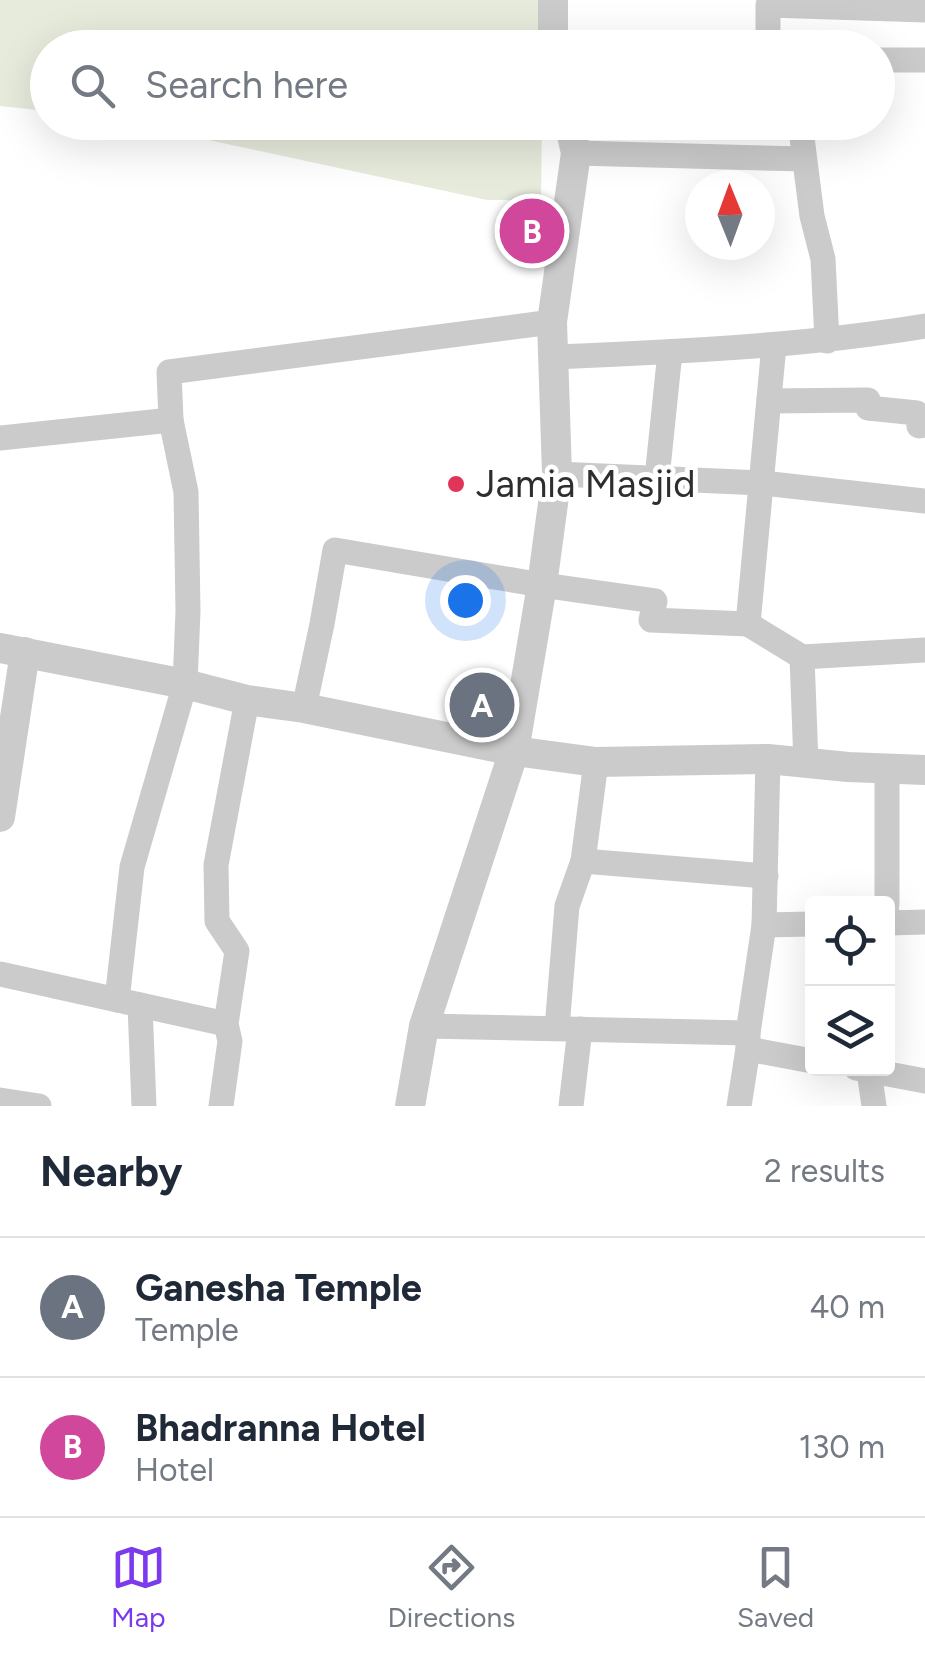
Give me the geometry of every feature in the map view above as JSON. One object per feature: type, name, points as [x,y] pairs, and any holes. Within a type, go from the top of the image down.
[{"type":"street","points":[[553,0],[553,30]]},
{"type":"street","points":[[768,30],[768,3],[925,10]]},
{"type":"street","points":[[895,60],[925,60]]},
{"type":"street","points":[[410,1106],[424,1026],[514,751],[558,474],[552,322],[576,153],[573,140]]},
{"type":"street","points":[[802,140],[822,259],[827,340]]},
{"type":"street","points":[[576,153],[804,160]]},
{"type":"street","points":[[144,1106],[128,1002],[132,867],[185,684],[188,611],[186,492],[171,420],[169,372],[552,322]]},
{"type":"street","points":[[553,357],[774,345],[925,326]]},
{"type":"street","points":[[748,624],[774,345]]},
{"type":"street","points":[[658,478],[670,352]]},
{"type":"street","points":[[769,401],[868,400],[868,408],[918,413],[918,426],[925,425]]},
{"type":"street","points":[[0,438],[171,420]]},
{"type":"street","points":[[558,474],[762,483],[925,501]]},
{"type":"street","points":[[304,708],[336,550],[655,601],[651,620],[748,624],[802,657],[925,650]]},
{"type":"street","points":[[0,817],[13,650],[246,700],[514,751],[596,762],[768,759],[925,770]]},
{"type":"street","points":[[802,657],[806,763]]},
{"type":"street","points":[[221,1106],[230,1041],[226,1024],[237,951],[218,920],[216,866],[246,700]]},
{"type":"street","points":[[739,1106],[764,925],[768,759]]},
{"type":"street","points":[[571,1106],[567,906],[583,861],[596,762]]},
{"type":"street","points":[[887,768],[888,896]]},
{"type":"street","points":[[583,861],[766,876]]},
{"type":"street","points":[[895,923],[925,922]]},
{"type":"street","points":[[764,925],[805,924]]},
{"type":"street","points":[[0,974],[226,1024]]},
{"type":"street","points":[[424,1026],[568,1029],[748,1041],[805,1059]]},
{"type":"street","points":[[864,1076],[874,1106]]},
{"type":"street","points":[[895,1076],[925,1081]]},
{"type":"street","points":[[0,1100],[40,1106]]},
{"type":"shaded area","points":[[0,0],[543,0],[543,30],[30,30],[30,109],[0,106]]},
{"type":"shaded area","points":[[209,140],[542,140],[541,200],[487,200]]},
{"type":"place","name":"Bhadranna Hotel","points":[[532,231]]},
{"type":"place","name":"Jamia Masjid","points":[[456,484]]},
{"type":"place","name":"Ganesha Temple","points":[[482,705]]}]
